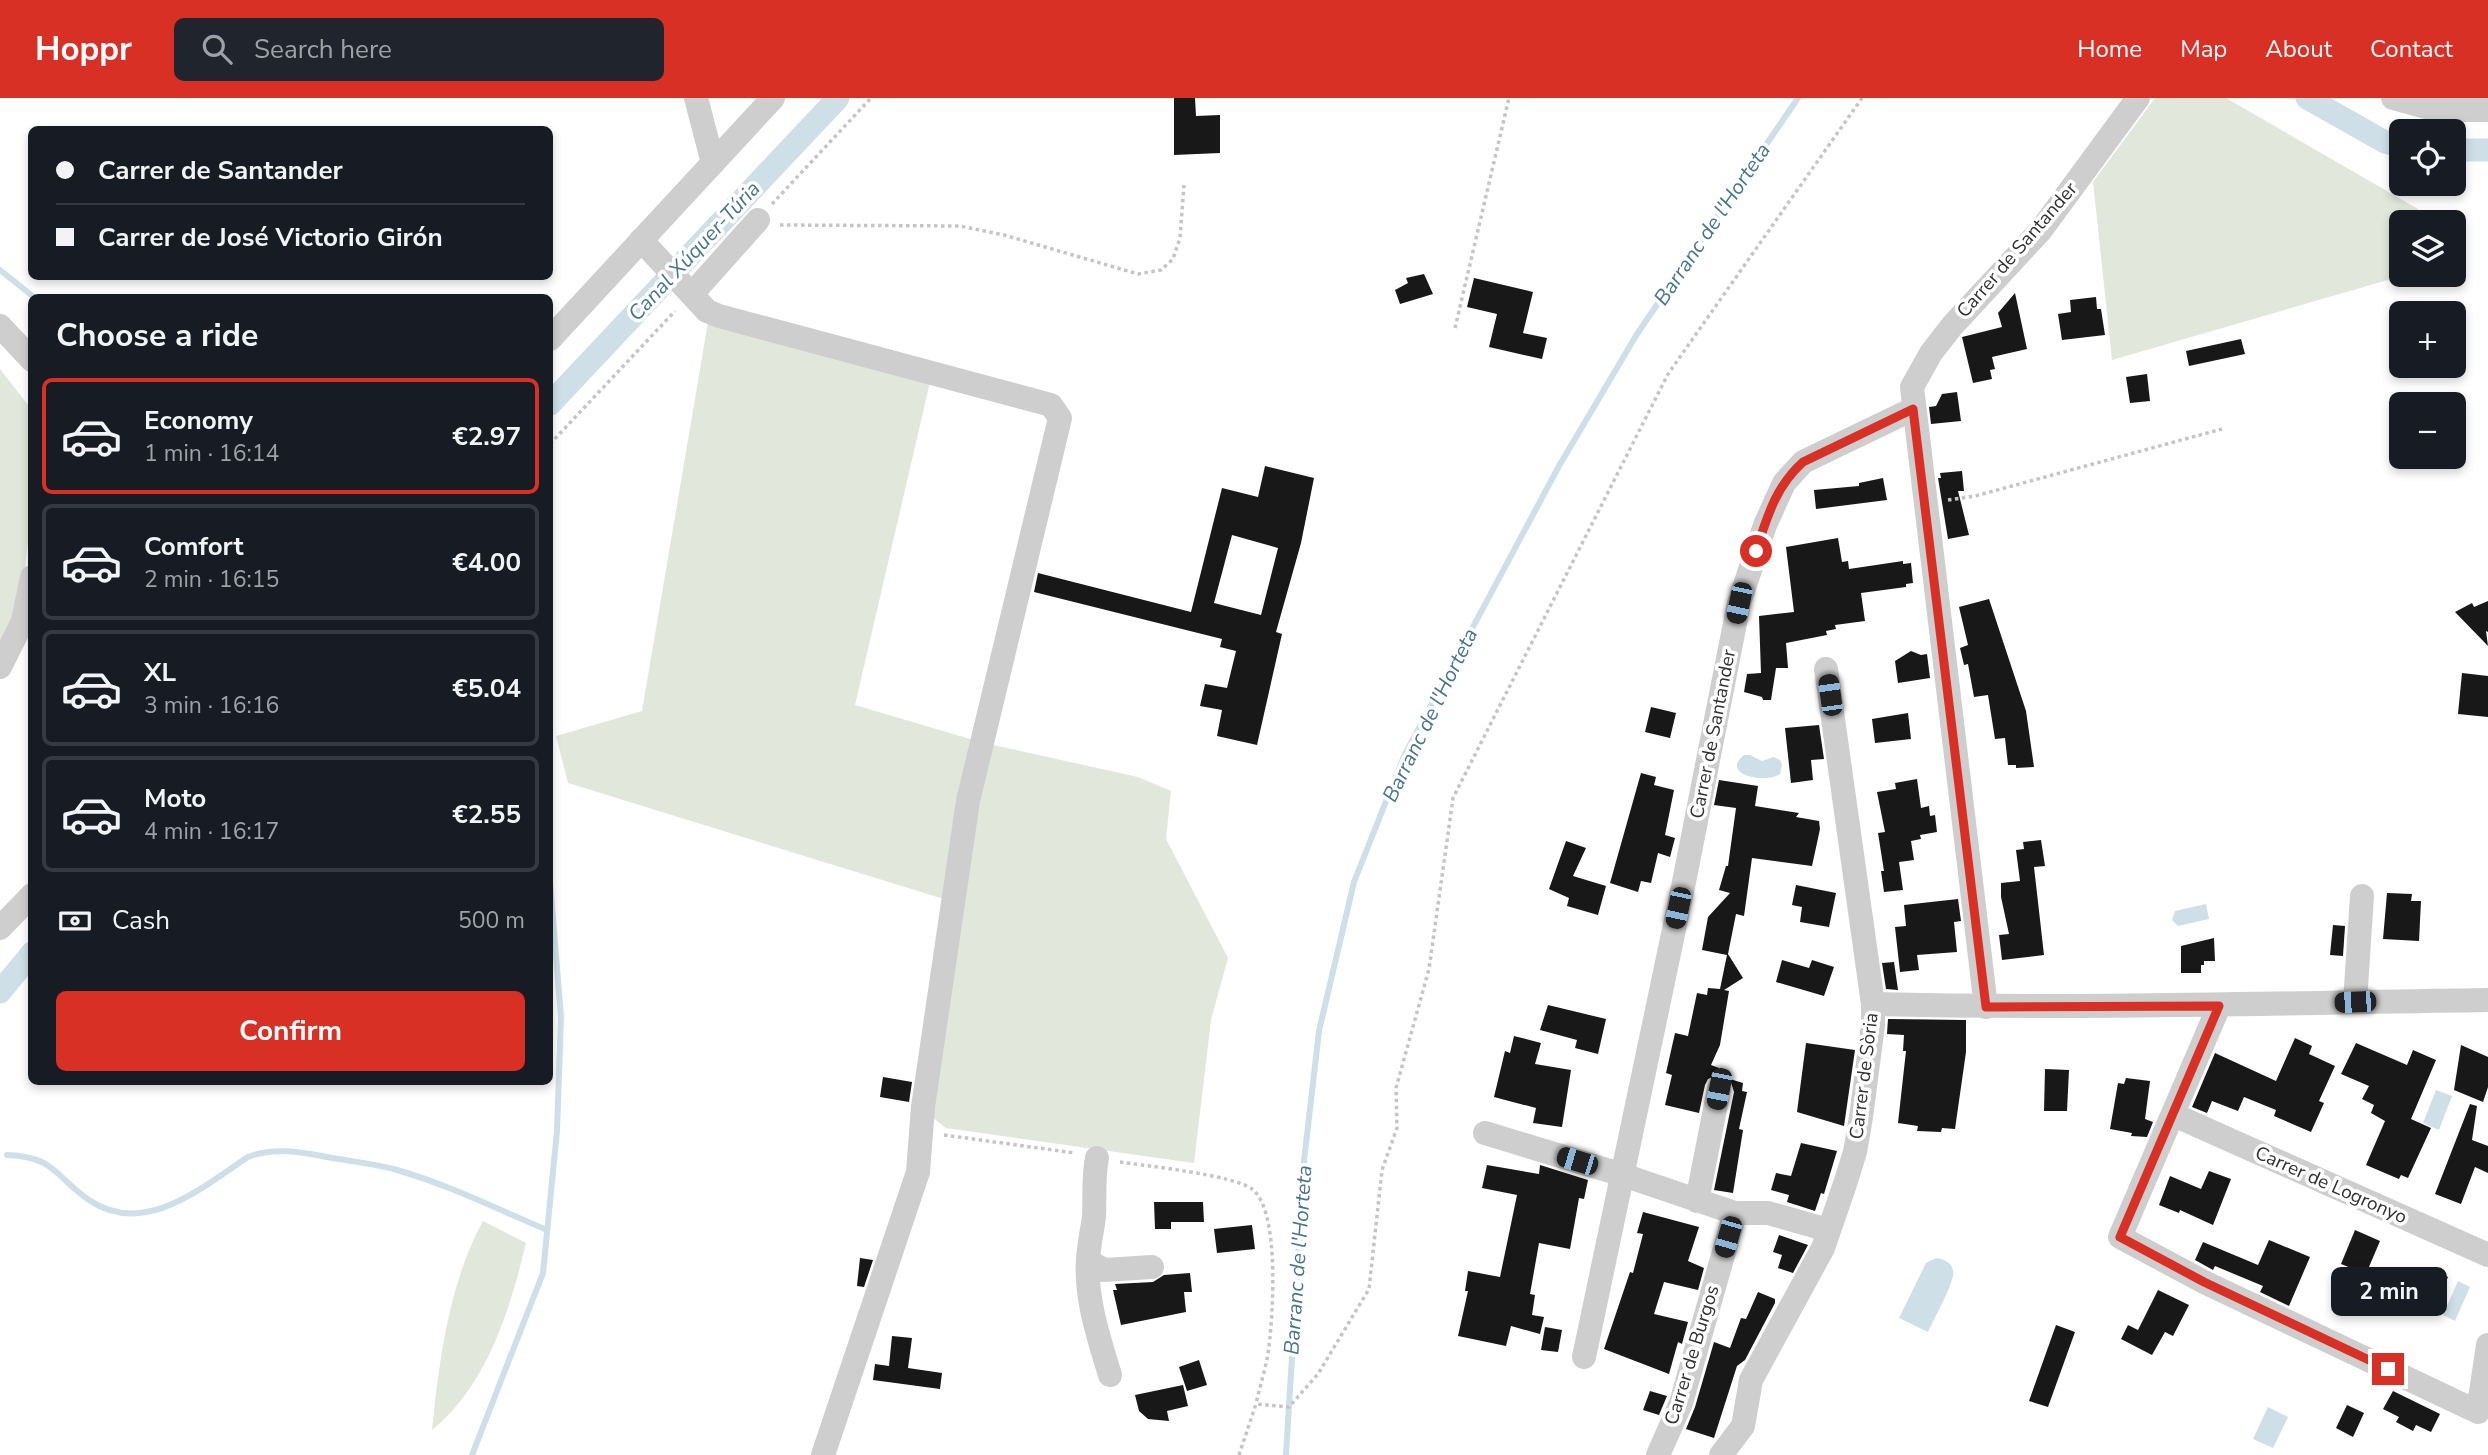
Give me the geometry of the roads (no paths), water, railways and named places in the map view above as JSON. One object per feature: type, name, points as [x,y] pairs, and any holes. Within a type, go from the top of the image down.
[{"type":"street","points":[[696,98],[713,163]]},
{"type":"street","points":[[553,336],[773,98]]},
{"type":"street","name":"Carrer de Santander","points":[[1584,1357],[1739,603],[1769,513],[1784,482],[1803,462],[1913,409],[1912,387],[1931,354],[1952,326],[2041,230],[2138,98]]},
{"type":"street","points":[[2393,98],[2437,110],[2488,110]]},
{"type":"street","points":[[688,291],[755,222]]},
{"type":"street","points":[[641,240],[707,311],[1051,405],[1060,418],[968,801],[921,1133],[918,1172],[823,1455]]},
{"type":"street","points":[[0,326],[28,356]]},
{"type":"street","points":[[1913,409],[1986,1007]]},
{"type":"street","points":[[0,667],[23,621],[28,597]]},
{"type":"street","name":"Carrer de Sòria","points":[[1721,1455],[1743,1426],[1751,1380],[1814,1266],[1828,1230],[1855,1152],[1873,1025],[1873,1004],[1826,669]]},
{"type":"street","points":[[2355,1002],[2362,896]]},
{"type":"street","points":[[0,928],[28,899]]},
{"type":"street","points":[[1873,1004],[1986,1007],[2219,1006],[2488,999]]},
{"type":"street","points":[[2219,1006],[2120,1237],[2204,1282],[2478,1412],[2488,1345]]},
{"type":"street","points":[[1697,1201],[1719,1089]]},
{"type":"street","name":"Carrer de Logronyo","points":[[2174,1115],[2488,1255]]},
{"type":"street","points":[[1485,1133],[1735,1213],[1769,1213],[1828,1230]]},
{"type":"street","points":[[1097,1158],[1093,1180],[1094,1215],[1088,1261],[1089,1286],[1110,1375]]},
{"type":"street","name":"Carrer de Burgos","points":[[1658,1455],[1681,1403],[1735,1213]]},
{"type":"street","points":[[1088,1261],[1104,1270],[1152,1267]]},
{"type":"waterway","name":"Canal Xúquer-Túria","points":[[553,401],[838,98]]},
{"type":"waterway","name":"Barranc de l'Horteta","points":[[1286,1455],[1304,1161],[1319,1031],[1354,882],[1404,756],[1559,466],[1637,334],[1798,98]]},
{"type":"waterway","points":[[2307,98],[2389,143]]},
{"type":"waterway","points":[[2466,150],[2488,150]]},
{"type":"waterway","points":[[0,270],[30,294]]},
{"type":"waterway","points":[[472,1455],[543,1273],[557,1131],[561,1017],[553,919]]},
{"type":"waterway","name":"Canal Xúquer-Túria","points":[[0,992],[28,958]]},
{"type":"waterway","points":[[7,1155],[45,1164],[89,1200],[110,1210],[131,1214],[172,1204],[212,1182],[248,1157],[279,1151],[301,1153],[397,1170],[454,1190],[547,1230]]}]
